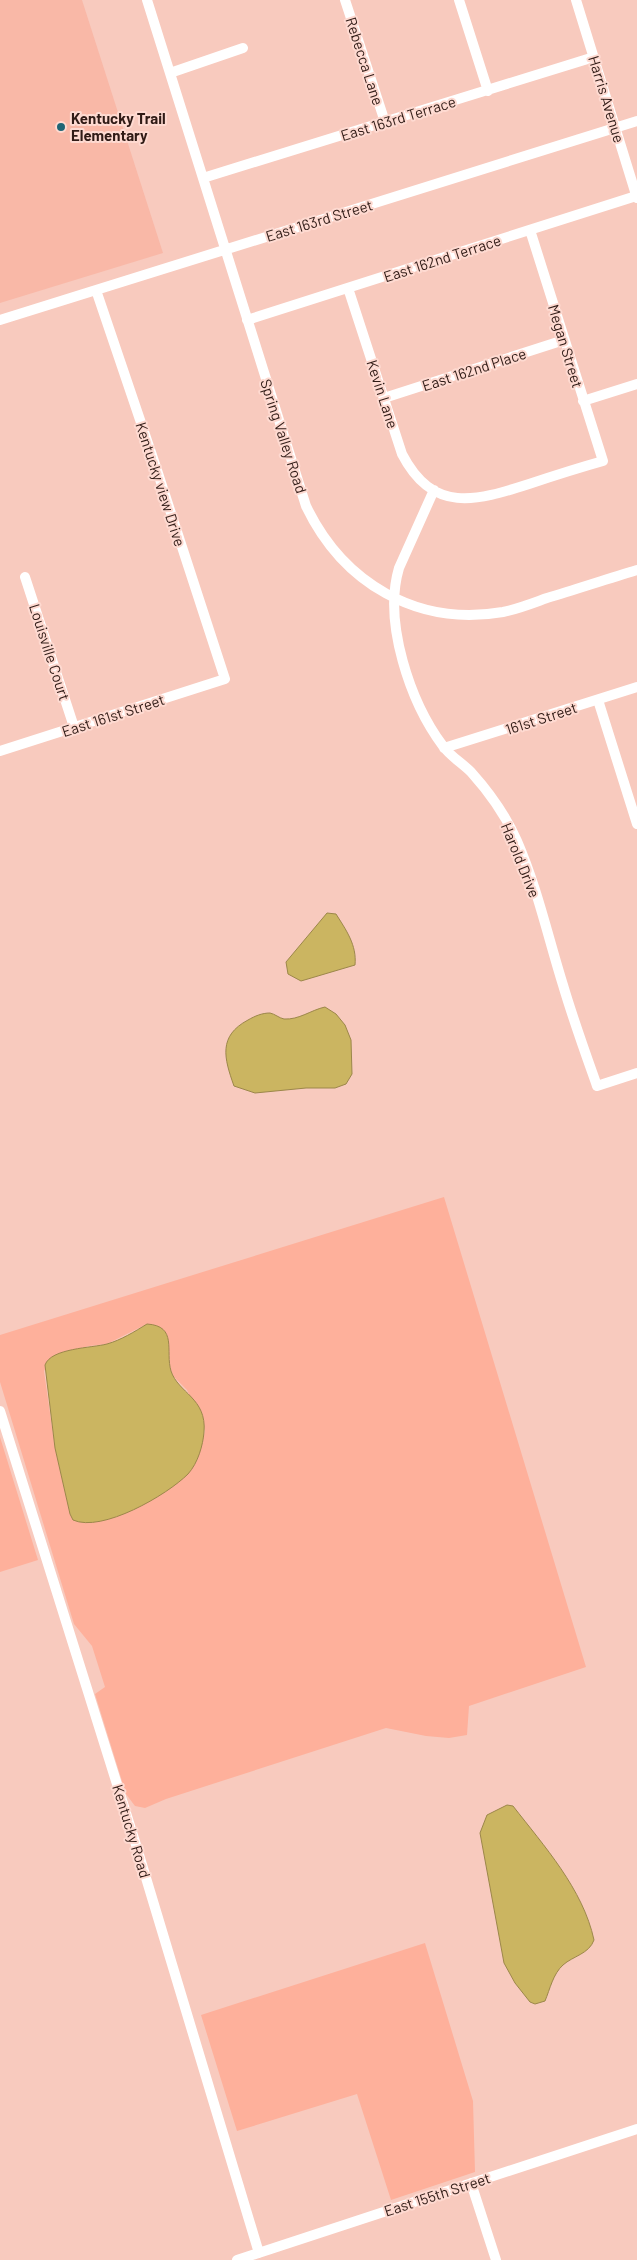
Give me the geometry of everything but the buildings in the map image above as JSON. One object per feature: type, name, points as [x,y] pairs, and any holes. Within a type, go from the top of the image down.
[{"type":"street","name":"Spring Valley Road","points":[[147,0],[306,506],[325,541],[350,569],[393,598],[411,605],[447,614],[488,614],[506,611],[637,570]]},
{"type":"street","name":"Rebecca Lane","points":[[345,0],[385,122]]},
{"type":"street","points":[[459,0],[488,91]]},
{"type":"street","name":"Harris Avenue","points":[[576,0],[637,197]]},
{"type":"street","points":[[170,73],[243,48]]},
{"type":"street","name":"East 163rd Terrace","points":[[202,178],[594,57]]},
{"type":"street","name":"East 163rd Street","points":[[0,320],[637,121]]},
{"type":"street","name":"East 162nd Terrace","points":[[247,320],[637,197]]},
{"type":"street","name":"Megan Street","points":[[530,230],[603,461]]},
{"type":"street","name":"Kevin Lane","points":[[348,288],[402,454],[408,465],[423,483],[434,490],[463,499],[487,497],[603,461]]},
{"type":"street","name":"Kentucky view Drive","points":[[96,290],[225,679]]},
{"type":"street","name":"East 162nd Place","points":[[384,398],[564,340]]},
{"type":"street","points":[[583,401],[637,384]]},
{"type":"street","points":[[393,598],[398,568],[434,490]]},
{"type":"street","name":"Louisville Court","points":[[26,577],[74,727]]},
{"type":"street","name":"Harold Drive","points":[[393,598],[393,611],[407,674],[426,718],[444,748],[482,786],[496,804],[525,860],[563,986],[597,1086],[637,1073]]},
{"type":"street","name":"East 161st Street","points":[[0,751],[225,679]]},
{"type":"street","name":"161st Street","points":[[444,748],[637,688]]},
{"type":"street","points":[[598,700],[637,824]]},
{"type":"street","name":"Kentucky Road","points":[[0,1412],[134,1839],[259,2253]]},
{"type":"street","name":"East 155th Street","points":[[237,2260],[637,2129]]},
{"type":"street","points":[[471,2183],[496,2260]]},
{"type":"shaded area","name":"Kentucky Trail Elementary","points":[[0,0],[82,0],[163,253],[0,303]]},
{"type":"shaded area","points":[[327,913],[336,914],[347,932],[353,944],[355,965],[301,981],[288,974],[286,962]]},
{"type":"shaded area","points":[[325,1007],[336,1014],[345,1025],[351,1040],[352,1074],[346,1084],[335,1088],[306,1088],[255,1093],[234,1086],[226,1057],[226,1048],[232,1033],[238,1026],[259,1015],[270,1013],[284,1019],[289,1019]]},
{"type":"shaded area","points":[[444,1197],[586,1667],[469,1706],[467,1735],[449,1738],[426,1736],[386,1728],[166,1799],[145,1808],[135,1806],[126,1794],[95,1694],[105,1687],[92,1646],[74,1624],[0,1382],[0,1335]],"holes":[[[147,1324],[168,1340],[170,1367],[173,1376],[187,1390],[205,1431],[196,1462],[175,1484],[132,1510],[96,1522],[78,1522],[70,1514],[55,1448],[44,1371],[53,1356],[89,1346],[107,1344]]]},
{"type":"shaded area","points":[[147,1324],[163,1329],[167,1334],[171,1371],[175,1379],[201,1411],[204,1421],[204,1432],[195,1465],[178,1483],[133,1510],[117,1517],[100,1521],[85,1523],[73,1520],[55,1448],[45,1365],[55,1355],[112,1342],[127,1336]]},
{"type":"shaded area","points":[[0,1437],[38,1560],[0,1572]]},
{"type":"shaded area","points":[[507,1805],[513,1806],[572,1886],[589,1921],[594,1940],[588,1949],[563,1965],[554,1977],[545,2001],[535,2004],[530,2002],[515,1983],[504,1963],[480,1833],[487,1815]]},
{"type":"shaded area","points":[[425,1943],[473,2101],[475,2172],[391,2200],[357,2094],[237,2131],[201,2015]]},
{"type":"place","name":"Kentucky Trail Elementary","points":[[61,127]]}]
